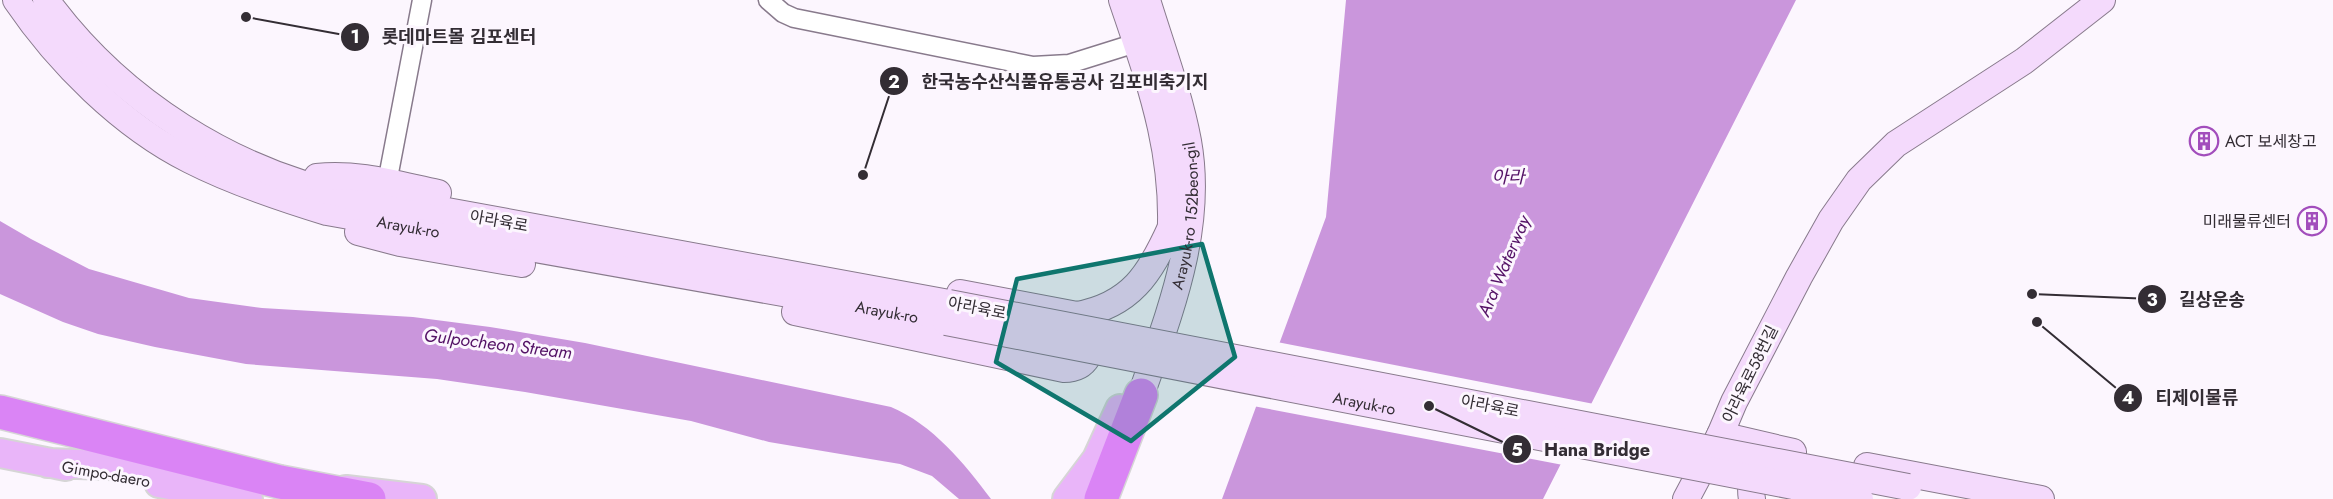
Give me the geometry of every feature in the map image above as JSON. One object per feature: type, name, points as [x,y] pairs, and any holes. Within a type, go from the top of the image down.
[{"type":"highway","points":[[1101,499],[1134,394]]},
{"type":"highway","points":[[0,412],[280,482],[369,499]]},
{"type":"main road","points":[[1066,499],[1097,459],[1134,394]]},
{"type":"main road","name":"Gimpo-daero","points":[[0,453],[248,499]]},
{"type":"main road","points":[[48,463],[167,467],[422,499]]},
{"type":"street","name":"Arayuk-ro","points":[[16,0],[66,63],[91,88],[137,126],[189,160],[293,190],[327,212],[947,312],[1860,499]]},
{"type":"street","points":[[46,0],[100,64],[143,101],[179,126],[293,190],[319,221],[400,243],[747,302],[1064,369],[1078,368],[1090,353],[1091,332],[1089,326],[1079,316],[1060,310]]},
{"type":"street","points":[[387,183],[422,0]]},
{"type":"street","points":[[768,0],[783,13],[794,18],[1034,66],[1069,64],[1136,43]]},
{"type":"street","name":"Arayuk-ro 152beon-gil","points":[[1122,0],[1166,145],[1170,176],[1169,253],[1159,301],[1134,394]]},
{"type":"street","name":"Arayuk-ro 152beon-gil","points":[[1134,394],[1182,272],[1191,195],[1190,159],[1184,124],[1147,0]]},
{"type":"street","name":"아라육로58번길","points":[[1720,435],[1734,402],[1799,277],[1831,220],[1859,180],[1896,144],[2024,61],[2102,0]]},
{"type":"street","name":"아라육로58번길","points":[[1720,435],[1744,406],[1841,222],[1874,178],[1902,151],[2021,75],[2077,35],[2116,0]]},
{"type":"street","points":[[293,190],[334,176],[387,183],[852,274],[1060,310],[1077,315],[1092,312],[1124,295],[1148,273],[1171,227]]},
{"type":"street","name":"아라육로","points":[[947,312],[1965,499]]},
{"type":"street","points":[[1686,499],[1720,435],[1767,447],[2041,499]]},
{"type":"street","points":[[1752,499],[1750,487],[1753,475],[1767,447]]},
{"type":"highlighted area","points":[[1202,244],[1235,357],[1131,441],[996,362],[1017,279]]},
{"type":"water","name":"아라","points":[[1346,0],[1796,0],[1543,499],[1222,499],[1326,217]]},
{"type":"water","name":"Gulpocheon Stream","points":[[0,221],[89,269],[189,298],[262,308],[413,317],[490,327],[585,343],[891,407],[906,414],[934,434],[959,459],[991,499],[959,499],[932,476],[900,464],[769,442],[691,421],[437,379],[246,364],[98,334],[63,322],[0,294]]},
{"type":"pier","points":[[1277,342],[1594,404],[1563,465],[1253,406]]},
{"type":"place","name":"롯데마트몰 김포센터","points":[[246,17]]},
{"type":"place","name":"ACT 보세창고","points":[[2204,141]]},
{"type":"place","name":"한국농수산식품유통공사 김포비축기지","points":[[863,175]]},
{"type":"place","name":"미래물류센터","points":[[2312,221]]},
{"type":"place","name":"길상운송","points":[[2032,294]]},
{"type":"place","name":"티제이물류","points":[[2037,322]]},
{"type":"place","name":"Hana Bridge","points":[[1429,406]]},
{"type":"water label","name":"Ara Waterway","points":[[1504,266]]}]
